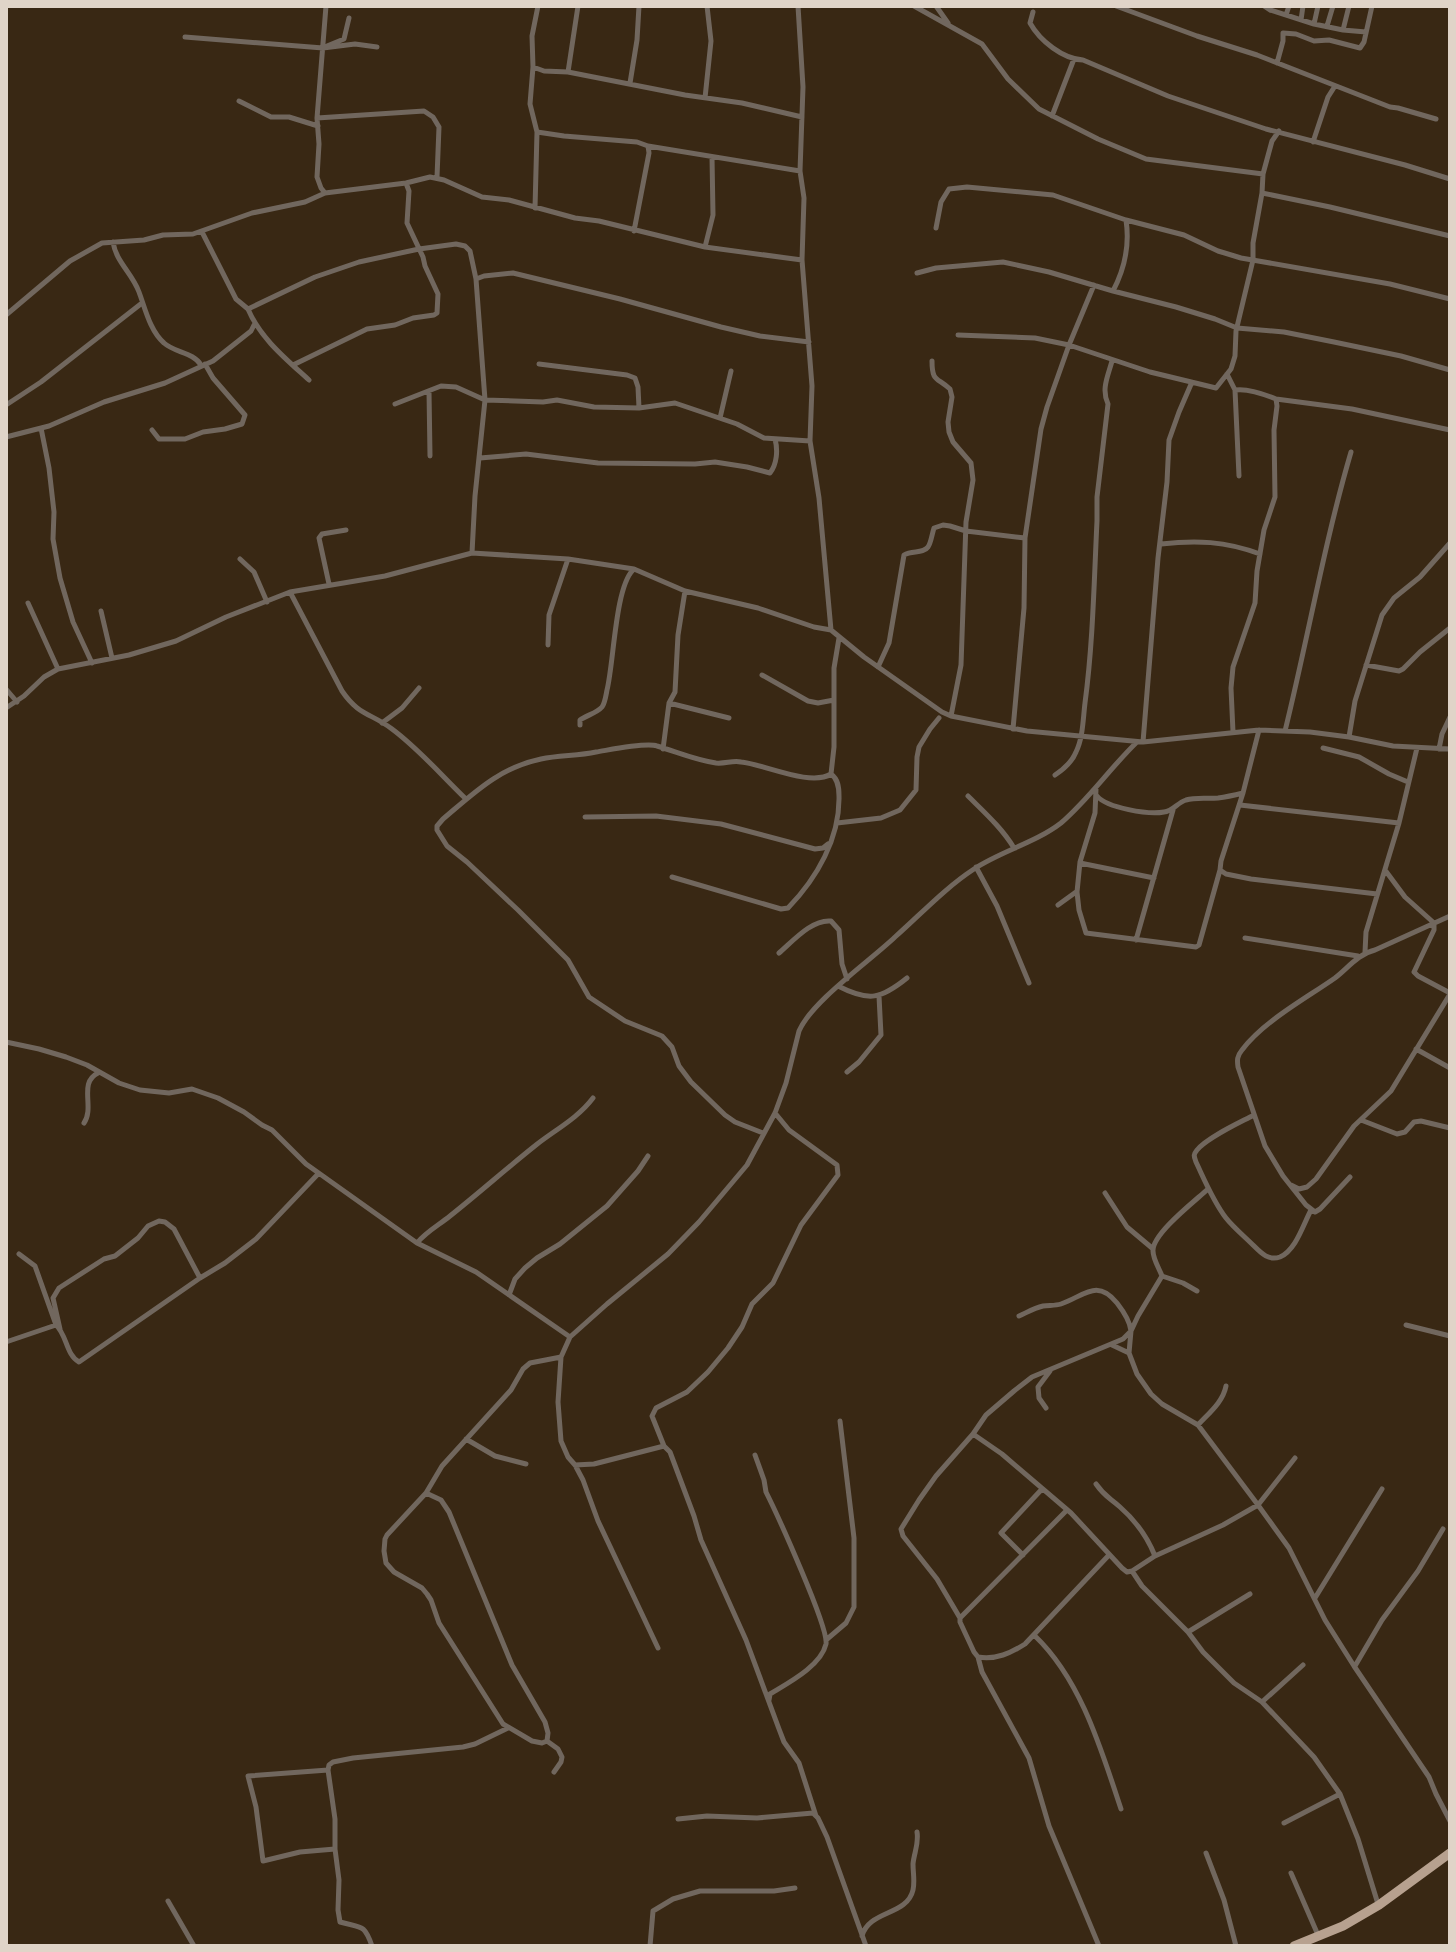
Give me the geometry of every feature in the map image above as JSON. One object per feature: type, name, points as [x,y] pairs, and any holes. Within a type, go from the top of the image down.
[{"type":"main road","points":[[1294,1946],[1343,1926],[1379,1905],[1449,1855]]},
{"type":"street","points":[[325,193],[317,177],[317,118],[326,6]]},
{"type":"street","points":[[535,208],[537,132],[530,104],[532,36],[538,6]]},
{"type":"street","points":[[568,72],[578,6]]},
{"type":"street","points":[[630,83],[639,6]]},
{"type":"street","points":[[705,98],[711,41],[707,6]]},
{"type":"street","points":[[798,6],[803,87],[800,171],[804,198],[802,260],[812,386],[810,441],[819,498],[831,630]]},
{"type":"street","points":[[914,6],[982,44],[1008,79],[1039,109],[1052,116],[1146,159],[1263,174]]},
{"type":"street","points":[[936,6],[952,26]]},
{"type":"street","points":[[1116,6],[1390,107],[1436,119]]},
{"type":"street","points":[[1264,6],[1314,24],[1366,32]]},
{"type":"street","points":[[1286,15],[1289,6]]},
{"type":"street","points":[[1301,20],[1303,6]]},
{"type":"street","points":[[1314,24],[1318,6]]},
{"type":"street","points":[[1327,26],[1333,6]]},
{"type":"street","points":[[1343,30],[1349,6]]},
{"type":"street","points":[[1277,63],[1283,33],[1360,48],[1372,6]]},
{"type":"street","points":[[1033,12],[1030,23],[1034,31],[1042,40],[1074,59],[1100,66],[1168,96],[1313,142],[1450,179]]},
{"type":"street","points":[[323,48],[344,39],[349,18]]},
{"type":"street","points":[[185,37],[323,48],[355,44],[377,47]]},
{"type":"street","points":[[1052,116],[1074,59]]},
{"type":"street","points":[[533,67],[742,103],[802,117]]},
{"type":"street","points":[[1313,142],[1330,91],[1335,86]]},
{"type":"street","points":[[239,101],[271,117],[289,117],[318,126]]},
{"type":"street","points":[[317,118],[424,111],[433,117],[439,127],[437,177]]},
{"type":"street","points":[[958,335],[1035,338],[1216,388],[1231,369],[1235,356],[1237,328],[1253,260],[1263,174],[1272,141],[1279,131]]},
{"type":"street","points":[[537,132],[637,142],[800,171]]},
{"type":"street","points":[[634,231],[648,146]]},
{"type":"street","points":[[705,247],[713,215],[712,157]]},
{"type":"street","points":[[6,315],[70,261],[93,247],[163,235],[193,234],[252,213],[305,202],[325,193],[406,183],[421,178],[437,177],[477,196],[509,200],[705,247],[802,260]]},
{"type":"street","points":[[293,365],[367,329],[437,313],[438,294],[407,223],[409,191],[406,183]]},
{"type":"street","points":[[936,228],[941,202],[949,189],[967,187],[1053,195],[1126,220],[1170,230],[1218,251],[1390,284],[1450,299]]},
{"type":"street","points":[[1262,193],[1450,236]]},
{"type":"street","points":[[1113,291],[1127,252],[1129,238],[1126,220]]},
{"type":"street","points":[[202,232],[236,299],[248,309],[254,325],[309,380]]},
{"type":"street","points":[[113,242],[114,251],[138,290],[156,333],[164,343],[194,357],[203,365],[245,415],[242,424],[185,439],[159,439],[152,430]]},
{"type":"street","points":[[248,309],[315,277],[359,262],[456,244],[470,251],[476,279],[485,400],[472,553]]},
{"type":"street","points":[[917,273],[936,268],[1003,262],[1188,311],[1237,328],[1284,332],[1401,356],[1450,370]]},
{"type":"street","points":[[476,279],[513,273],[721,327],[809,342]]},
{"type":"street","points":[[1013,729],[1024,608],[1025,538],[1041,429],[1069,345],[1094,285]]},
{"type":"street","points":[[6,405],[41,382],[142,303]]},
{"type":"street","points":[[6,437],[41,428],[104,402],[165,383],[213,361],[251,331],[254,325]]},
{"type":"street","points":[[1055,775],[1072,759],[1081,736],[1089,666],[1097,497],[1108,404],[1104,389],[1112,360]]},
{"type":"street","points":[[932,361],[935,380],[950,389],[952,397],[949,432],[953,442],[971,463],[973,471],[966,531],[961,665],[951,716]]},
{"type":"street","points":[[539,364],[635,378],[639,408]]},
{"type":"street","points":[[720,418],[731,371]]},
{"type":"street","points":[[1227,374],[1235,390],[1239,476]]},
{"type":"street","points":[[658,1648],[598,1521],[583,1480],[561,1441],[558,1402],[561,1357],[570,1337],[668,1254],[747,1165],[775,1113],[802,1023],[838,986],[976,867],[1059,825],[1119,760],[1140,742],[1169,440],[1192,382]]},
{"type":"street","points":[[395,404],[441,386],[456,387],[485,400],[557,400],[594,407],[639,408],[680,403],[759,436],[810,441]]},
{"type":"street","points":[[1235,390],[1244,388],[1276,399],[1352,409],[1450,430]]},
{"type":"street","points":[[429,391],[430,456]]},
{"type":"street","points":[[1233,732],[1233,667],[1255,603],[1264,530],[1275,497],[1276,399]]},
{"type":"street","points":[[41,428],[49,468],[54,512],[53,539],[60,578],[73,622],[92,663]]},
{"type":"street","points":[[480,458],[526,454],[598,463],[715,462],[770,473],[777,447],[775,439]]},
{"type":"street","points":[[1285,731],[1305,652],[1334,509],[1351,452]]},
{"type":"street","points":[[878,667],[889,643],[904,555],[911,551],[923,551],[929,546],[934,528],[950,526],[966,531],[1025,538]]},
{"type":"street","points":[[329,584],[319,538],[322,534],[346,530]]},
{"type":"street","points":[[1160,545],[1213,541],[1260,554]]},
{"type":"street","points":[[1349,737],[1355,701],[1378,625],[1394,598],[1420,577],[1450,543]]},
{"type":"street","points":[[6,708],[58,669],[176,641],[290,592],[385,576],[472,553],[568,559],[634,569],[685,591],[758,608],[831,630],[931,705],[951,716],[1013,729],[1140,742],[1259,730],[1285,731],[1349,737],[1393,746],[1450,749]]},
{"type":"street","points":[[240,559],[254,572],[267,602]]},
{"type":"street","points":[[548,645],[549,615],[568,559]]},
{"type":"street","points":[[580,725],[580,720],[603,705],[611,673],[621,600],[629,574],[634,569]]},
{"type":"street","points":[[663,749],[669,703],[675,692],[678,635],[685,591]]},
{"type":"street","points":[[290,592],[350,703],[402,737],[466,799]]},
{"type":"street","points":[[28,603],[58,669]]},
{"type":"street","points":[[101,611],[112,658]]},
{"type":"street","points":[[1366,665],[1399,671],[1450,628]]},
{"type":"street","points":[[831,774],[834,668],[839,637]]},
{"type":"street","points":[[762,675],[808,701],[834,700]]},
{"type":"street","points":[[382,723],[402,708],[419,688]]},
{"type":"street","points":[[6,689],[17,702]]},
{"type":"street","points":[[669,703],[729,718]]},
{"type":"street","points":[[1439,749],[1450,717]]},
{"type":"street","points":[[837,823],[881,818],[900,810],[916,790],[919,747],[939,718]]},
{"type":"street","points":[[1096,788],[1095,813],[1080,862],[1077,892],[1084,931],[1196,947],[1240,805],[1259,730]]},
{"type":"street","points":[[763,1133],[744,1127],[725,1115],[691,1082],[679,1066],[672,1047],[662,1036],[625,1021],[589,997],[568,960],[447,846],[437,826],[494,776],[513,767],[541,759],[609,749],[656,745],[705,761],[743,762],[797,775],[825,777],[831,774]]},
{"type":"street","points":[[1323,748],[1359,757],[1408,782]]},
{"type":"street","points":[[1350,1177],[1320,1209],[1315,1212],[1311,1210],[1283,1176],[1265,1146],[1237,1058],[1258,1033],[1338,976],[1362,954],[1417,748]]},
{"type":"street","points":[[672,877],[781,909],[788,908],[818,869],[837,823],[839,789],[836,778],[831,774]]},
{"type":"street","points":[[1096,788],[1100,800],[1110,806],[1159,813],[1173,809]]},
{"type":"street","points":[[1136,940],[1176,804],[1189,799],[1243,793]]},
{"type":"street","points":[[968,796],[990,817],[1014,848]]},
{"type":"street","points":[[1240,805],[1399,823]]},
{"type":"street","points":[[585,817],[677,818],[721,824],[815,849],[829,843]]},
{"type":"street","points":[[1080,862],[1154,878]]},
{"type":"street","points":[[976,867],[997,906],[1029,983]]},
{"type":"street","points":[[1220,870],[1251,879],[1377,894]]},
{"type":"street","points":[[1291,1184],[1299,1189],[1316,1179],[1361,1119],[1391,1091],[1450,994],[1414,972],[1434,930],[1434,923],[1405,897],[1384,870]]},
{"type":"street","points":[[1058,905],[1077,892]]},
{"type":"street","points":[[1245,938],[1362,954],[1450,916]]},
{"type":"street","points":[[779,953],[811,927],[822,921],[831,921],[839,930],[842,964],[847,979]]},
{"type":"street","points":[[838,986],[853,993],[879,996],[907,978]]},
{"type":"street","points":[[847,1072],[881,1035],[879,996]]},
{"type":"street","points":[[6,1042],[66,1057],[140,1090],[169,1093],[192,1089],[218,1098],[272,1130],[318,1174],[417,1243],[476,1272],[570,1337]]},
{"type":"street","points":[[1416,1049],[1450,1068]]},
{"type":"street","points":[[84,1123],[89,1108],[88,1081],[99,1073]]},
{"type":"street","points":[[417,1243],[499,1173],[571,1120],[593,1098]]},
{"type":"street","points":[[775,1113],[789,1130],[837,1165],[838,1175],[801,1225],[773,1283],[752,1304],[728,1348],[687,1392],[656,1408],[652,1416],[664,1446],[670,1452],[701,1540],[746,1640],[784,1742],[799,1763],[866,1946]]},
{"type":"street","points":[[1254,1115],[1197,1150],[1194,1156],[1225,1216],[1269,1258],[1283,1256],[1292,1248],[1311,1210]]},
{"type":"street","points":[[1361,1119],[1397,1134],[1405,1132],[1414,1122],[1421,1121],[1450,1128]]},
{"type":"street","points":[[509,1295],[515,1279],[525,1268],[607,1206],[648,1156]]},
{"type":"street","points":[[19,1254],[35,1266],[58,1327],[73,1359],[79,1362],[256,1239],[318,1174]]},
{"type":"street","points":[[1152,1248],[1167,1227],[1209,1189]]},
{"type":"street","points":[[1099,1946],[1049,1826],[1029,1758],[982,1672],[960,1618],[901,1529],[936,1476],[986,1415],[1032,1377],[1111,1344],[1131,1331],[1162,1276],[1152,1248],[1127,1227],[1105,1193]]},
{"type":"street","points":[[58,1327],[53,1298],[59,1288],[104,1259],[115,1256],[148,1226],[159,1221],[174,1229],[200,1278]]},
{"type":"street","points":[[1162,1276],[1197,1291]]},
{"type":"street","points":[[1019,1316],[1042,1306],[1060,1305],[1095,1290],[1112,1296],[1131,1327],[1129,1353],[1137,1374],[1162,1404],[1198,1425],[1289,1548],[1314,1599],[1354,1666],[1429,1777],[1450,1821]]},
{"type":"street","points":[[1406,1325],[1450,1336]]},
{"type":"street","points":[[6,1342],[58,1327]]},
{"type":"street","points":[[1111,1344],[1129,1353]]},
{"type":"street","points":[[547,1741],[532,1741],[503,1724],[439,1623],[427,1594],[386,1563],[385,1539],[426,1493],[442,1466],[511,1390],[523,1369],[530,1363],[561,1357]]},
{"type":"street","points":[[1046,1408],[1039,1398],[1038,1387],[1053,1367]]},
{"type":"street","points":[[1198,1425],[1218,1404],[1226,1386]]},
{"type":"street","points":[[826,1640],[846,1623],[854,1607],[854,1538],[840,1421]]},
{"type":"street","points":[[973,1434],[1002,1454],[1067,1510],[1127,1572],[1258,1505],[1295,1458]]},
{"type":"street","points":[[466,1439],[495,1456],[526,1464]]},
{"type":"street","points":[[575,1465],[594,1464],[664,1446]]},
{"type":"street","points":[[755,1455],[766,1492],[819,1615],[826,1640],[818,1658],[803,1673],[770,1694],[768,1701]]},
{"type":"street","points":[[1096,1484],[1103,1495],[1136,1522],[1149,1540],[1155,1556]]},
{"type":"street","points":[[1023,1555],[1001,1533],[1042,1489]]},
{"type":"street","points":[[1314,1599],[1382,1489]]},
{"type":"street","points":[[426,1493],[441,1500],[449,1512],[512,1665],[545,1722],[547,1741]]},
{"type":"street","points":[[960,1618],[1067,1510]]},
{"type":"street","points":[[1354,1666],[1443,1529]]},
{"type":"street","points":[[978,1657],[986,1659],[1013,1652],[1035,1636],[1109,1555]]},
{"type":"street","points":[[1132,1571],[1203,1652],[1234,1683],[1262,1702],[1314,1757],[1340,1794],[1379,1905]]},
{"type":"street","points":[[1188,1632],[1250,1594]]},
{"type":"street","points":[[1035,1636],[1060,1664],[1070,1681],[1121,1809]]},
{"type":"street","points":[[1262,1702],[1303,1665]]},
{"type":"street","points":[[372,1946],[366,1930],[340,1922],[329,1765],[475,1744],[509,1728]]},
{"type":"street","points":[[547,1741],[558,1749],[562,1757],[554,1772]]},
{"type":"street","points":[[328,1770],[248,1776],[256,1807],[263,1861],[300,1852],[335,1849]]},
{"type":"street","points":[[1284,1823],[1340,1794]]},
{"type":"street","points":[[678,1819],[707,1816],[757,1818],[809,1813],[816,1816]]},
{"type":"street","points":[[862,1936],[872,1921],[899,1908],[912,1895],[913,1862],[919,1843],[917,1832]]},
{"type":"street","points":[[1206,1853],[1224,1900],[1236,1946]]},
{"type":"street","points":[[1291,1873],[1318,1936]]},
{"type":"street","points":[[650,1946],[653,1911],[673,1899],[700,1891],[795,1888]]},
{"type":"street","points":[[168,1901],[194,1946]]}]
